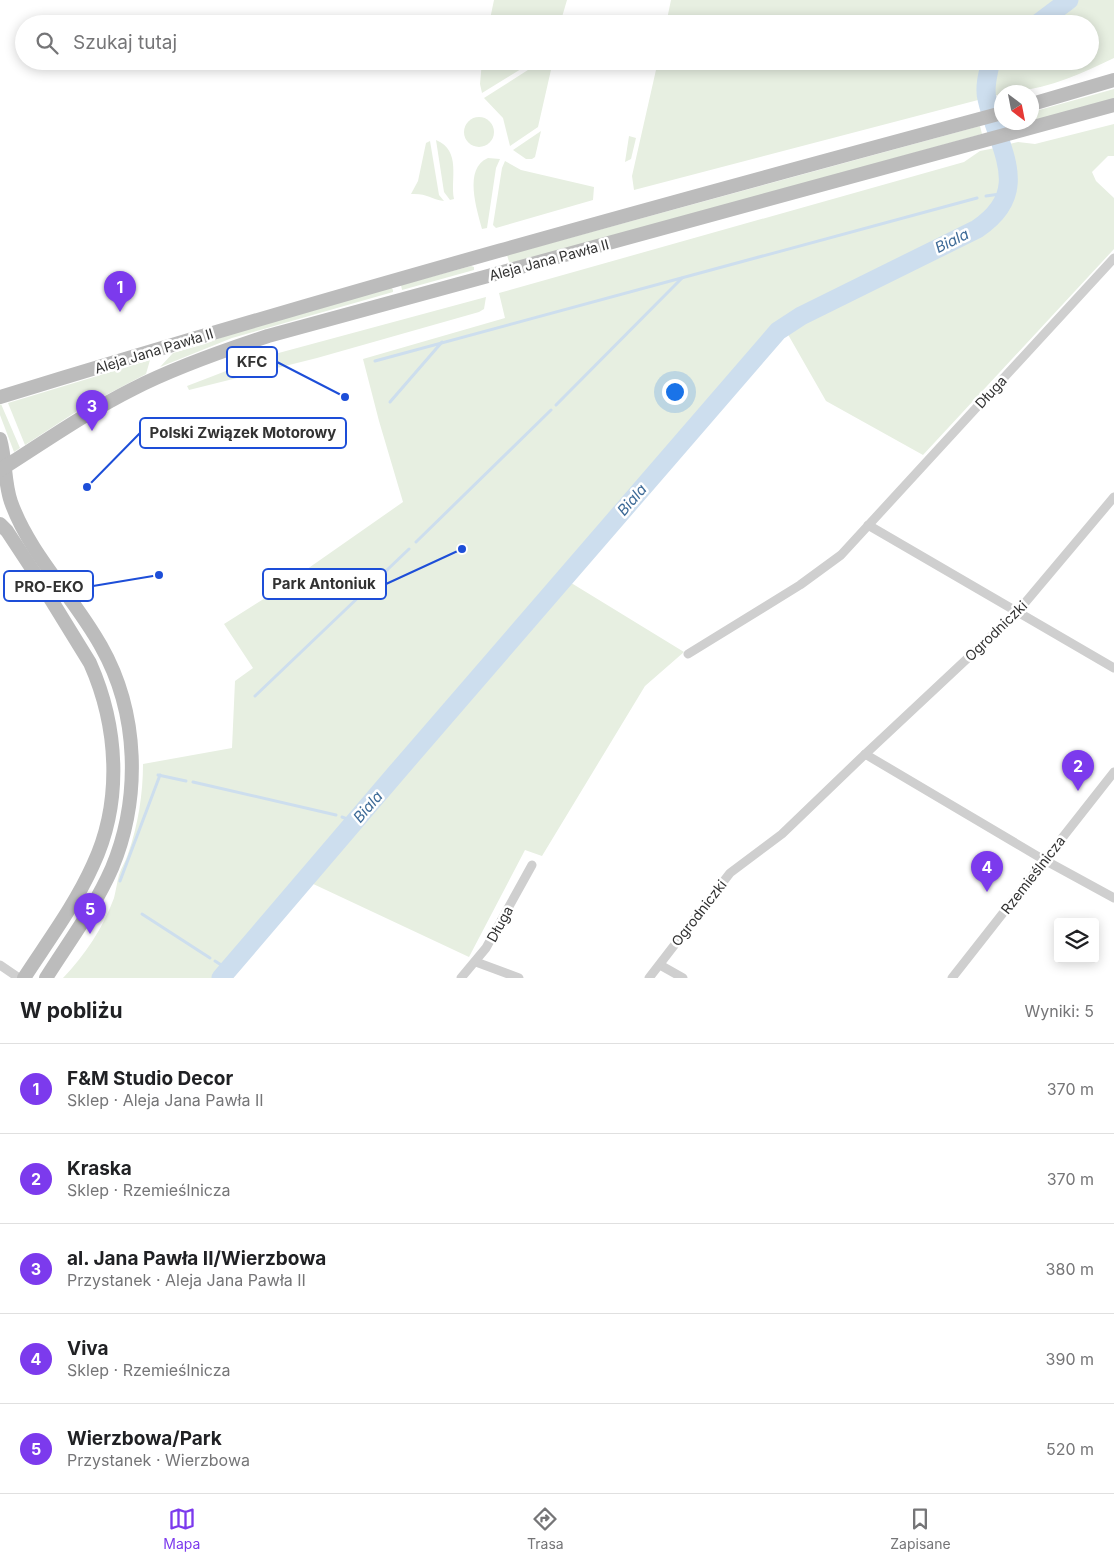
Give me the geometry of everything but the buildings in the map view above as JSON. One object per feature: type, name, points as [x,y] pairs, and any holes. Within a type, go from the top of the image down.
[{"type":"main road","points":[[1039,102],[1114,80]]},
{"type":"main road","name":"Aleja Jana Pawła II","points":[[3,468],[105,404],[150,381],[220,352],[268,336],[1114,105]]},
{"type":"main road","name":"Aleja Jana Pawła II","points":[[0,397],[389,282],[994,115]]},
{"type":"main road","points":[[389,282],[397,288],[398,295],[394,302]]},
{"type":"main road","points":[[0,439],[3,468],[10,500],[20,524],[101,645],[113,671],[126,711],[131,744],[130,801],[120,845],[106,881],[46,978]]},
{"type":"main road","points":[[0,524],[85,653],[97,678],[107,711],[114,751],[112,797],[106,832],[94,864],[75,898],[24,978]]},
{"type":"main road","points":[[16,546],[29,538]]},
{"type":"main road","points":[[112,797],[118,808],[127,806],[130,801]]},
{"type":"street","name":"Długa","points":[[688,654],[819,572],[841,555],[1114,258]]},
{"type":"street","name":"Ogrodniczki","points":[[649,978],[730,873],[782,834],[1018,611],[1114,497]]},
{"type":"street","points":[[868,525],[1114,668]]},
{"type":"street","points":[[865,754],[1044,860],[1114,898]]},
{"type":"street","name":"Rzemieślnicza","points":[[952,978],[1114,772]]},
{"type":"street","name":"Długa","points":[[461,978],[486,948],[532,865]]},
{"type":"street","points":[[476,962],[520,978]]},
{"type":"street","points":[[0,965],[19,978]]},
{"type":"street","points":[[660,965],[683,978]]},
{"type":"shaded area","points":[[494,0],[567,0],[563,15],[491,15]]},
{"type":"shaded area","points":[[671,0],[1114,0],[1114,58],[1099,65],[1099,15],[668,15]]},
{"type":"shaded area","points":[[481,70],[519,70],[482,93],[480,84]]},
{"type":"shaded area","points":[[528,70],[551,70],[538,127],[510,146],[503,118],[484,98]]},
{"type":"shaded area","points":[[656,70],[1087,70],[1039,87],[1039,85],[994,85],[994,96],[634,190],[632,176]]},
{"type":"shaded area","points":[[1114,89],[1114,100],[1039,120],[1039,110]]},
{"type":"shaded area","points":[[479,117],[490,121],[494,132],[490,143],[479,147],[468,143],[464,132],[468,121]]},
{"type":"shaded area","points":[[1114,124],[1114,156],[1108,156],[1092,172],[1096,181],[1114,198],[1114,249],[923,455],[826,401],[786,331],[982,232],[1005,207],[1013,193],[1014,176],[1005,145],[1018,142],[1035,144]]},
{"type":"shaded area","points":[[980,126],[982,134],[510,265],[507,255]]},
{"type":"shaded area","points":[[541,131],[535,157],[526,159],[513,150]]},
{"type":"shaded area","points":[[629,136],[636,138],[631,159],[625,162]]},
{"type":"shaded area","points":[[436,140],[444,145],[452,158],[454,199],[450,200],[444,192]]},
{"type":"shaded area","points":[[430,141],[439,195],[444,201],[421,194],[411,194],[418,181],[426,143]]},
{"type":"shaded area","points":[[1000,147],[1007,170],[1008,187],[1002,204],[987,223],[800,314],[772,333],[221,978],[63,978],[93,941],[114,898],[119,875],[132,843],[137,821],[141,798],[143,764],[232,748],[235,681],[253,668],[224,624],[270,595],[403,502],[363,359],[505,318],[499,293],[964,162],[980,151]]},
{"type":"shaded area","points":[[488,158],[500,159],[496,168],[487,228],[482,229],[475,201],[474,180],[480,163]]},
{"type":"shaded area","points":[[505,161],[521,170],[594,187],[593,200],[496,228],[493,225],[502,168]]},
{"type":"shaded area","points":[[471,266],[474,267],[474,270],[402,290],[401,285]]},
{"type":"shaded area","points":[[391,287],[393,292],[232,338],[160,367],[173,353],[205,344],[236,332]]},
{"type":"shaded area","points":[[486,297],[484,309],[479,312],[317,358],[189,390],[187,386],[260,358]]},
{"type":"shaded area","points":[[150,360],[146,374],[85,406],[25,445],[8,403]]},
{"type":"shaded area","points":[[1,404],[20,448],[14,452],[0,415]]},
{"type":"shaded area","points":[[568,581],[684,652],[645,686],[542,856],[525,850],[469,957],[309,882]]},
{"type":"waterway","name":"Biala","points":[[1049,15],[1069,0]]},
{"type":"waterway","name":"Biala","points":[[221,978],[778,331],[801,316],[977,229],[994,215],[1004,200],[1008,184],[1008,168],[986,94],[989,70]]},
{"type":"waterway","points":[[986,196],[1007,193]]},
{"type":"waterway","points":[[375,361],[977,198]]},
{"type":"waterway","points":[[556,405],[682,278]]},
{"type":"waterway","points":[[390,402],[442,342]]},
{"type":"waterway","points":[[416,542],[551,410]]},
{"type":"waterway","points":[[255,696],[409,549]]},
{"type":"waterway","points":[[158,775],[186,781]]},
{"type":"waterway","points":[[120,881],[160,775]]},
{"type":"waterway","points":[[193,782],[336,815]]},
{"type":"waterway","points":[[342,817],[355,822]]},
{"type":"waterway","points":[[142,914],[210,958]]},
{"type":"waterway","points":[[215,961],[229,970]]},
{"type":"place","name":"F&M Studio Decor","points":[[120,312]]},
{"type":"place","name":"KFC","points":[[345,397]]},
{"type":"place","name":"al. Jana Pawła II/Wierzbowa","points":[[92,431]]},
{"type":"place","name":"Polski Związek Motorowy","points":[[87,487]]},
{"type":"place","name":"Park Antoniuk","points":[[462,549]]},
{"type":"place","name":"PRO-EKO","points":[[159,575]]},
{"type":"place","name":"Kraska","points":[[1078,791]]},
{"type":"place","name":"Viva","points":[[987,892]]},
{"type":"place","name":"Wierzbowa/Park","points":[[90,934]]}]
